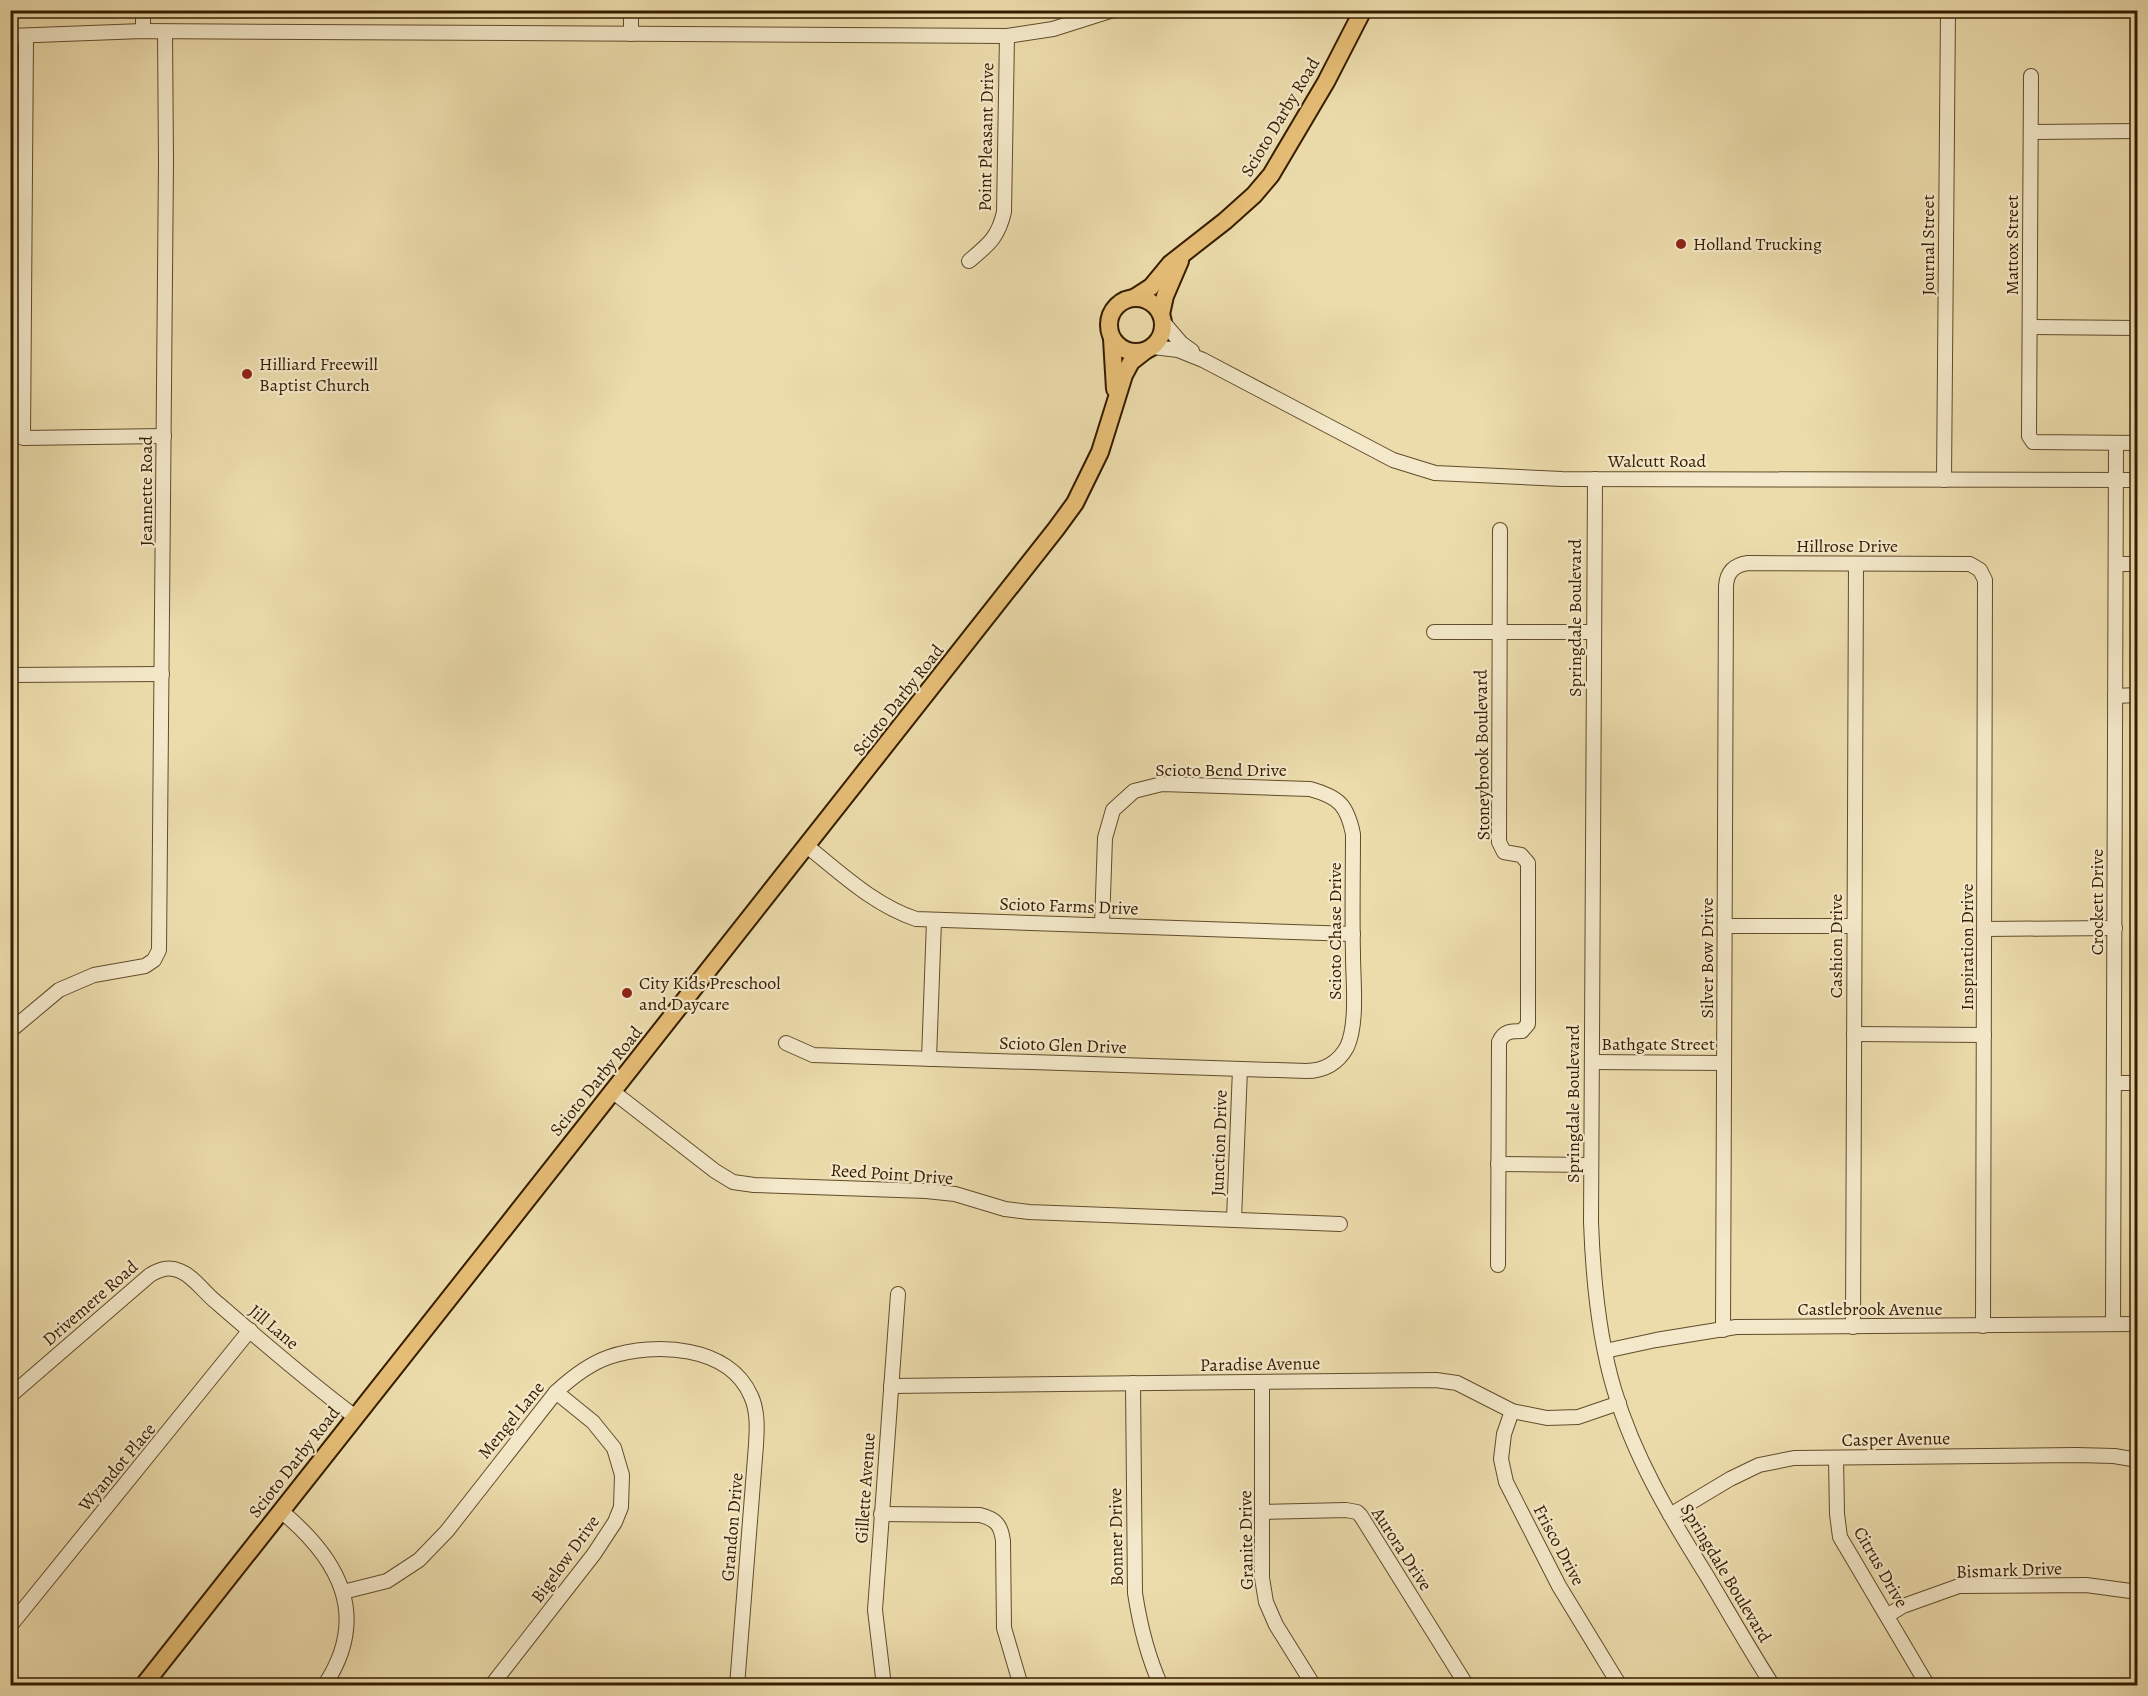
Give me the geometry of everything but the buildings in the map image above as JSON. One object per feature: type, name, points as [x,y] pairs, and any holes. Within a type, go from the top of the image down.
[{"type":"main road","name":"Scioto Darby Road","points":[[1134,298],[1151,287],[1170,264],[1254,195],[1271,175],[1326,82],[1363,10]]},
{"type":"main road","name":"Scioto Darby Road","points":[[1162,319],[1165,296],[1184,252]]},
{"type":"main road","points":[[1134,298],[1150,302],[1162,319],[1160,340],[1149,349],[1136,353],[1118,346],[1109,330],[1112,311],[1125,300],[1134,298]]},
{"type":"main road","name":"Scioto Darby Road","points":[[1112,339],[1115,398]]},
{"type":"main road","name":"Scioto Darby Road","points":[[143,1686],[354,1416],[808,847],[1075,503],[1100,452],[1124,375],[1131,362],[1149,349]]},
{"type":"street","points":[[143,10],[143,32]]},
{"type":"street","points":[[631,10],[631,34]]},
{"type":"street","points":[[10,36],[165,32],[1007,36],[1053,29],[1076,16],[1113,10]]},
{"type":"street","name":"Journal Street","points":[[1944,480],[1948,10]]},
{"type":"street","name":"Jeannette Road","points":[[10,1031],[59,990],[94,975],[145,966],[154,960],[159,950],[166,162],[165,32]]},
{"type":"street","points":[[26,36],[23,438],[164,436]]},
{"type":"street","name":"Point Pleasant Drive","points":[[969,261],[989,244],[1000,230],[1004,212],[1007,36]]},
{"type":"street","name":"Mattox Street","points":[[2031,76],[2029,436],[2033,442],[2116,443]]},
{"type":"street","points":[[2031,132],[2138,131]]},
{"type":"street","name":"Walcutt Road","points":[[1162,319],[1181,343],[1203,360]]},
{"type":"street","points":[[2030,327],[2138,328]]},
{"type":"street","name":"Walcutt Road","points":[[1149,349],[1178,350],[1203,360],[1376,451],[1413,467],[1436,473],[1594,479],[2138,480]]},
{"type":"street","points":[[2116,443],[2138,443]]},
{"type":"street","name":"Crockett Drive","points":[[2113,1324],[2116,443]]},
{"type":"street","name":"Springdale Boulevard","points":[[1594,479],[1591,1165],[1594,1284],[1605,1351],[1619,1404],[1642,1462],[1670,1515],[1771,1682]]},
{"type":"street","name":"Stoneybrook Boulevard","points":[[1498,1265],[1498,1042],[1507,1032],[1522,1030],[1528,1024],[1528,863],[1521,855],[1504,852],[1499,842],[1500,530]]},
{"type":"street","name":"Hillrose Drive","points":[[1726,586],[1727,577],[1739,564],[1970,564],[1980,570]]},
{"type":"street","name":"Cashion Drive","points":[[1853,1328],[1856,564]]},
{"type":"street","points":[[2117,564],[2138,564]]},
{"type":"street","name":"Inspiration Drive","points":[[1980,570],[1985,580],[1986,596],[1983,1326]]},
{"type":"street","name":"Silver Bow Drive","points":[[1723,1330],[1726,586]]},
{"type":"street","points":[[1434,632],[1593,632]]},
{"type":"street","points":[[10,675],[162,674]]},
{"type":"street","points":[[2115,696],[2138,695]]},
{"type":"street","name":"Scioto Bend Drive","points":[[1102,925],[1105,838],[1113,810],[1134,790],[1162,784],[1310,789],[1327,793],[1341,802]]},
{"type":"street","name":"Scioto Chase Drive","points":[[1338,1059],[1350,1038],[1353,1004],[1353,834],[1350,817],[1341,802]]},
{"type":"street","name":"Scioto Farms Drive","points":[[808,847],[875,901],[895,912],[916,919],[1353,934]]},
{"type":"street","points":[[929,1059],[934,921]]},
{"type":"street","points":[[1725,926],[1854,927]]},
{"type":"street","points":[[1985,929],[2115,928]]},
{"type":"street","points":[[1854,1034],[1984,1035]]},
{"type":"street","name":"Scioto Glen Drive","points":[[786,1043],[813,1055],[1240,1069],[1313,1071],[1323,1069],[1338,1059]]},
{"type":"street","name":"Bathgate Street","points":[[1592,1062],[1724,1063]]},
{"type":"street","name":"Junction Drive","points":[[1234,1219],[1240,1069]]},
{"type":"street","points":[[2114,1083],[2138,1083]]},
{"type":"street","name":"Reed Point Drive","points":[[612,1091],[715,1171],[733,1182],[754,1185],[956,1194],[1005,1209],[1029,1212],[1340,1224]]},
{"type":"street","points":[[1498,1164],[1591,1165]]},
{"type":"street","name":"Jill Lane","points":[[170,1268],[181,1271],[354,1416]]},
{"type":"street","name":"Drivemere Road","points":[[10,1396],[150,1275],[159,1269],[170,1268]]},
{"type":"street","name":"Gillette Avenue","points":[[884,1686],[875,1610],[898,1294]]},
{"type":"street","name":"Castlebrook Avenue","points":[[1605,1351],[1656,1340],[1736,1328],[2138,1324]]},
{"type":"street","name":"Wyandot Place","points":[[10,1626],[250,1330]]},
{"type":"street","name":"Mengel Lane","points":[[343,1592],[387,1581],[419,1560],[447,1531],[556,1392],[568,1380],[588,1367],[608,1358],[648,1350],[702,1354],[717,1360],[739,1376]]},
{"type":"street","name":"Grandon Drive","points":[[737,1686],[757,1424],[752,1397],[739,1376]]},
{"type":"street","name":"Paradise Avenue","points":[[891,1386],[1436,1380],[1457,1383],[1512,1412],[1547,1418],[1578,1417],[1619,1404]]},
{"type":"street","name":"Granite Drive","points":[[1262,1382],[1262,1578],[1266,1602],[1276,1624],[1314,1686]]},
{"type":"street","name":"Bonner Drive","points":[[1133,1383],[1135,1593],[1139,1625],[1148,1658],[1161,1686]]},
{"type":"street","name":"Bigelow Drive","points":[[492,1686],[594,1554],[615,1522],[621,1507],[622,1476],[614,1448],[593,1422],[556,1392]]},
{"type":"street","name":"Frisco Drive","points":[[1512,1412],[1504,1434],[1501,1459],[1506,1482],[1559,1586],[1620,1686]]},
{"type":"street","name":"Casper Avenue","points":[[1670,1515],[1730,1479],[1759,1465],[1794,1458],[2076,1455],[2114,1456],[2138,1460]]},
{"type":"street","name":"Citrus Drive","points":[[1836,1458],[1837,1514],[1840,1537],[1928,1686]]},
{"type":"street","name":"Aurora Drive","points":[[1263,1512],[1346,1510],[1357,1512],[1467,1686]]},
{"type":"street","points":[[281,1511],[299,1526],[330,1561],[343,1592],[346,1615],[345,1635],[334,1670],[324,1686]]},
{"type":"street","points":[[881,1514],[980,1515],[993,1518],[1001,1528],[1004,1541],[1004,1628],[1021,1686]]},
{"type":"street","name":"Bismark Drive","points":[[1888,1615],[1903,1606],[1959,1586],[2086,1585],[2138,1592]]},
{"type":"street","points":[[1756,1686],[1771,1682]]},
{"type":"place","name":"Holland Trucking","points":[[1681,244]]},
{"type":"place","name":"Hilliard Freewill Baptist Church","points":[[247,374]]},
{"type":"place","name":"City Kids Preschool and Daycare","points":[[627,993]]}]
